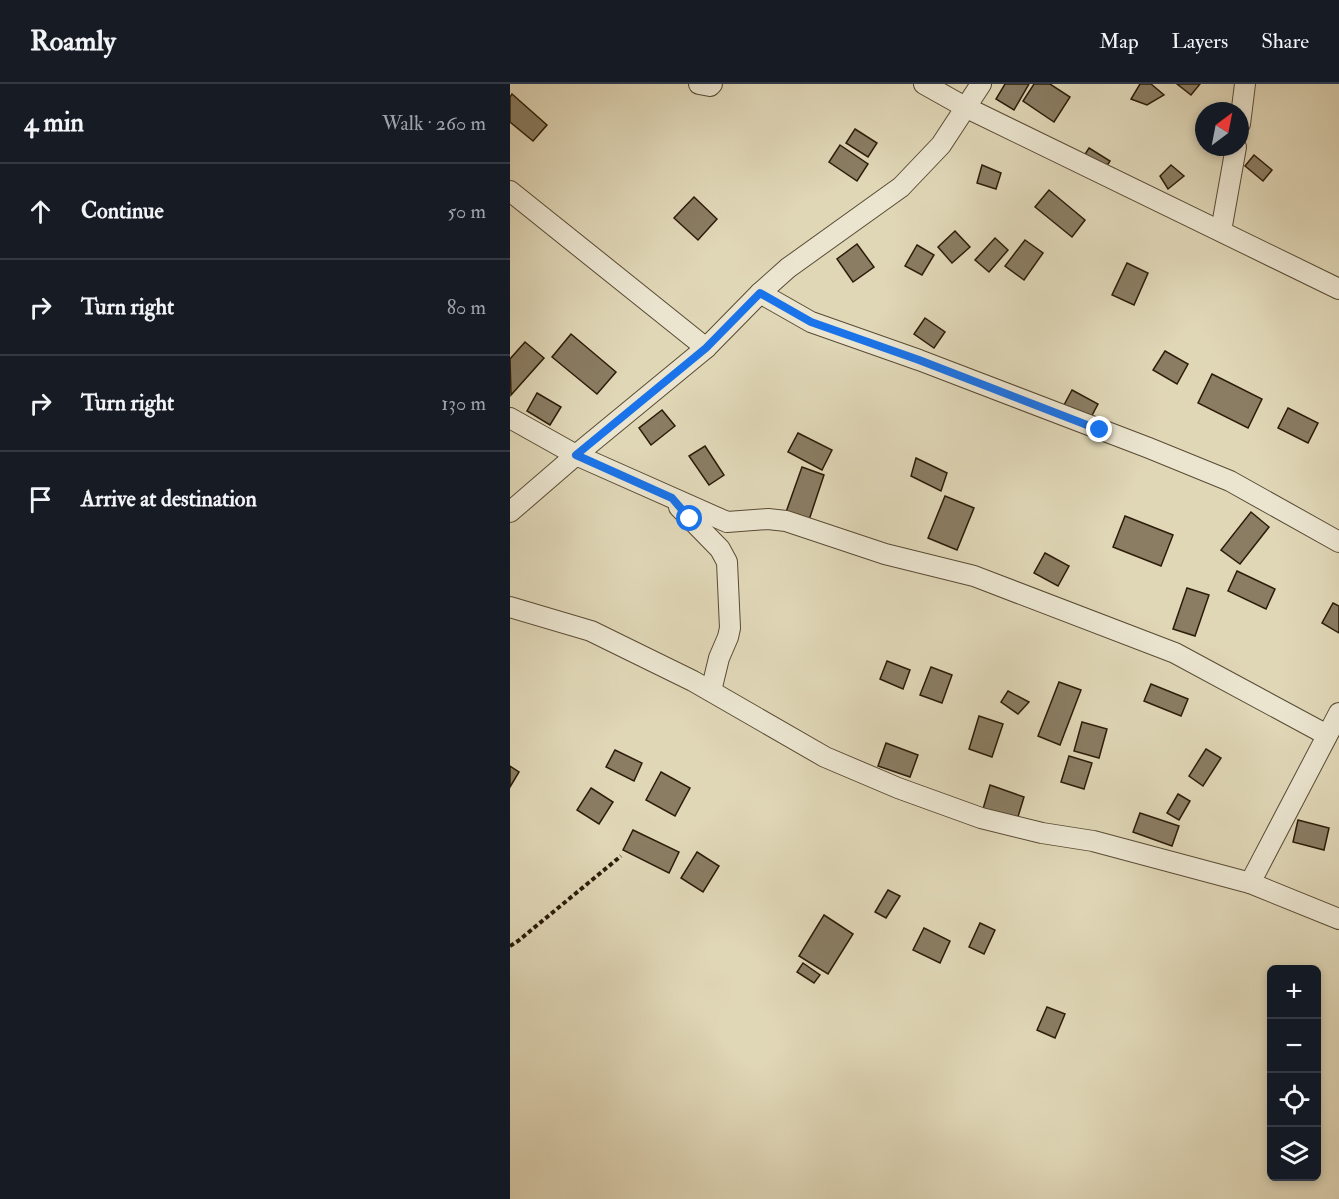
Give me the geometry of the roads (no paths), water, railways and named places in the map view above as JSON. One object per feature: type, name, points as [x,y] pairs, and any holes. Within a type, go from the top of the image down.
[{"type":"street","points":[[699,84],[710,86],[712,84]]},
{"type":"street","points":[[924,84],[965,107],[1339,289]]},
{"type":"street","points":[[510,512],[706,348],[788,268],[902,187],[941,145],[981,84]]},
{"type":"street","points":[[1243,102],[1245,84]]},
{"type":"street","points":[[1221,231],[1234,156]]},
{"type":"street","points":[[510,191],[706,348]]},
{"type":"street","points":[[760,293],[811,322],[929,364],[1230,481],[1339,542]]},
{"type":"street","points":[[510,418],[576,455],[727,522],[786,520],[885,554],[974,576],[1175,653],[1327,735]]},
{"type":"street","points":[[672,498],[720,549],[727,562],[730,628],[718,658],[711,691]]},
{"type":"street","points":[[510,607],[591,631],[711,691],[825,757],[898,788],[981,818],[1042,833],[1094,841],[1250,883],[1339,919]]},
{"type":"street","points":[[1250,883],[1339,713]]}]
